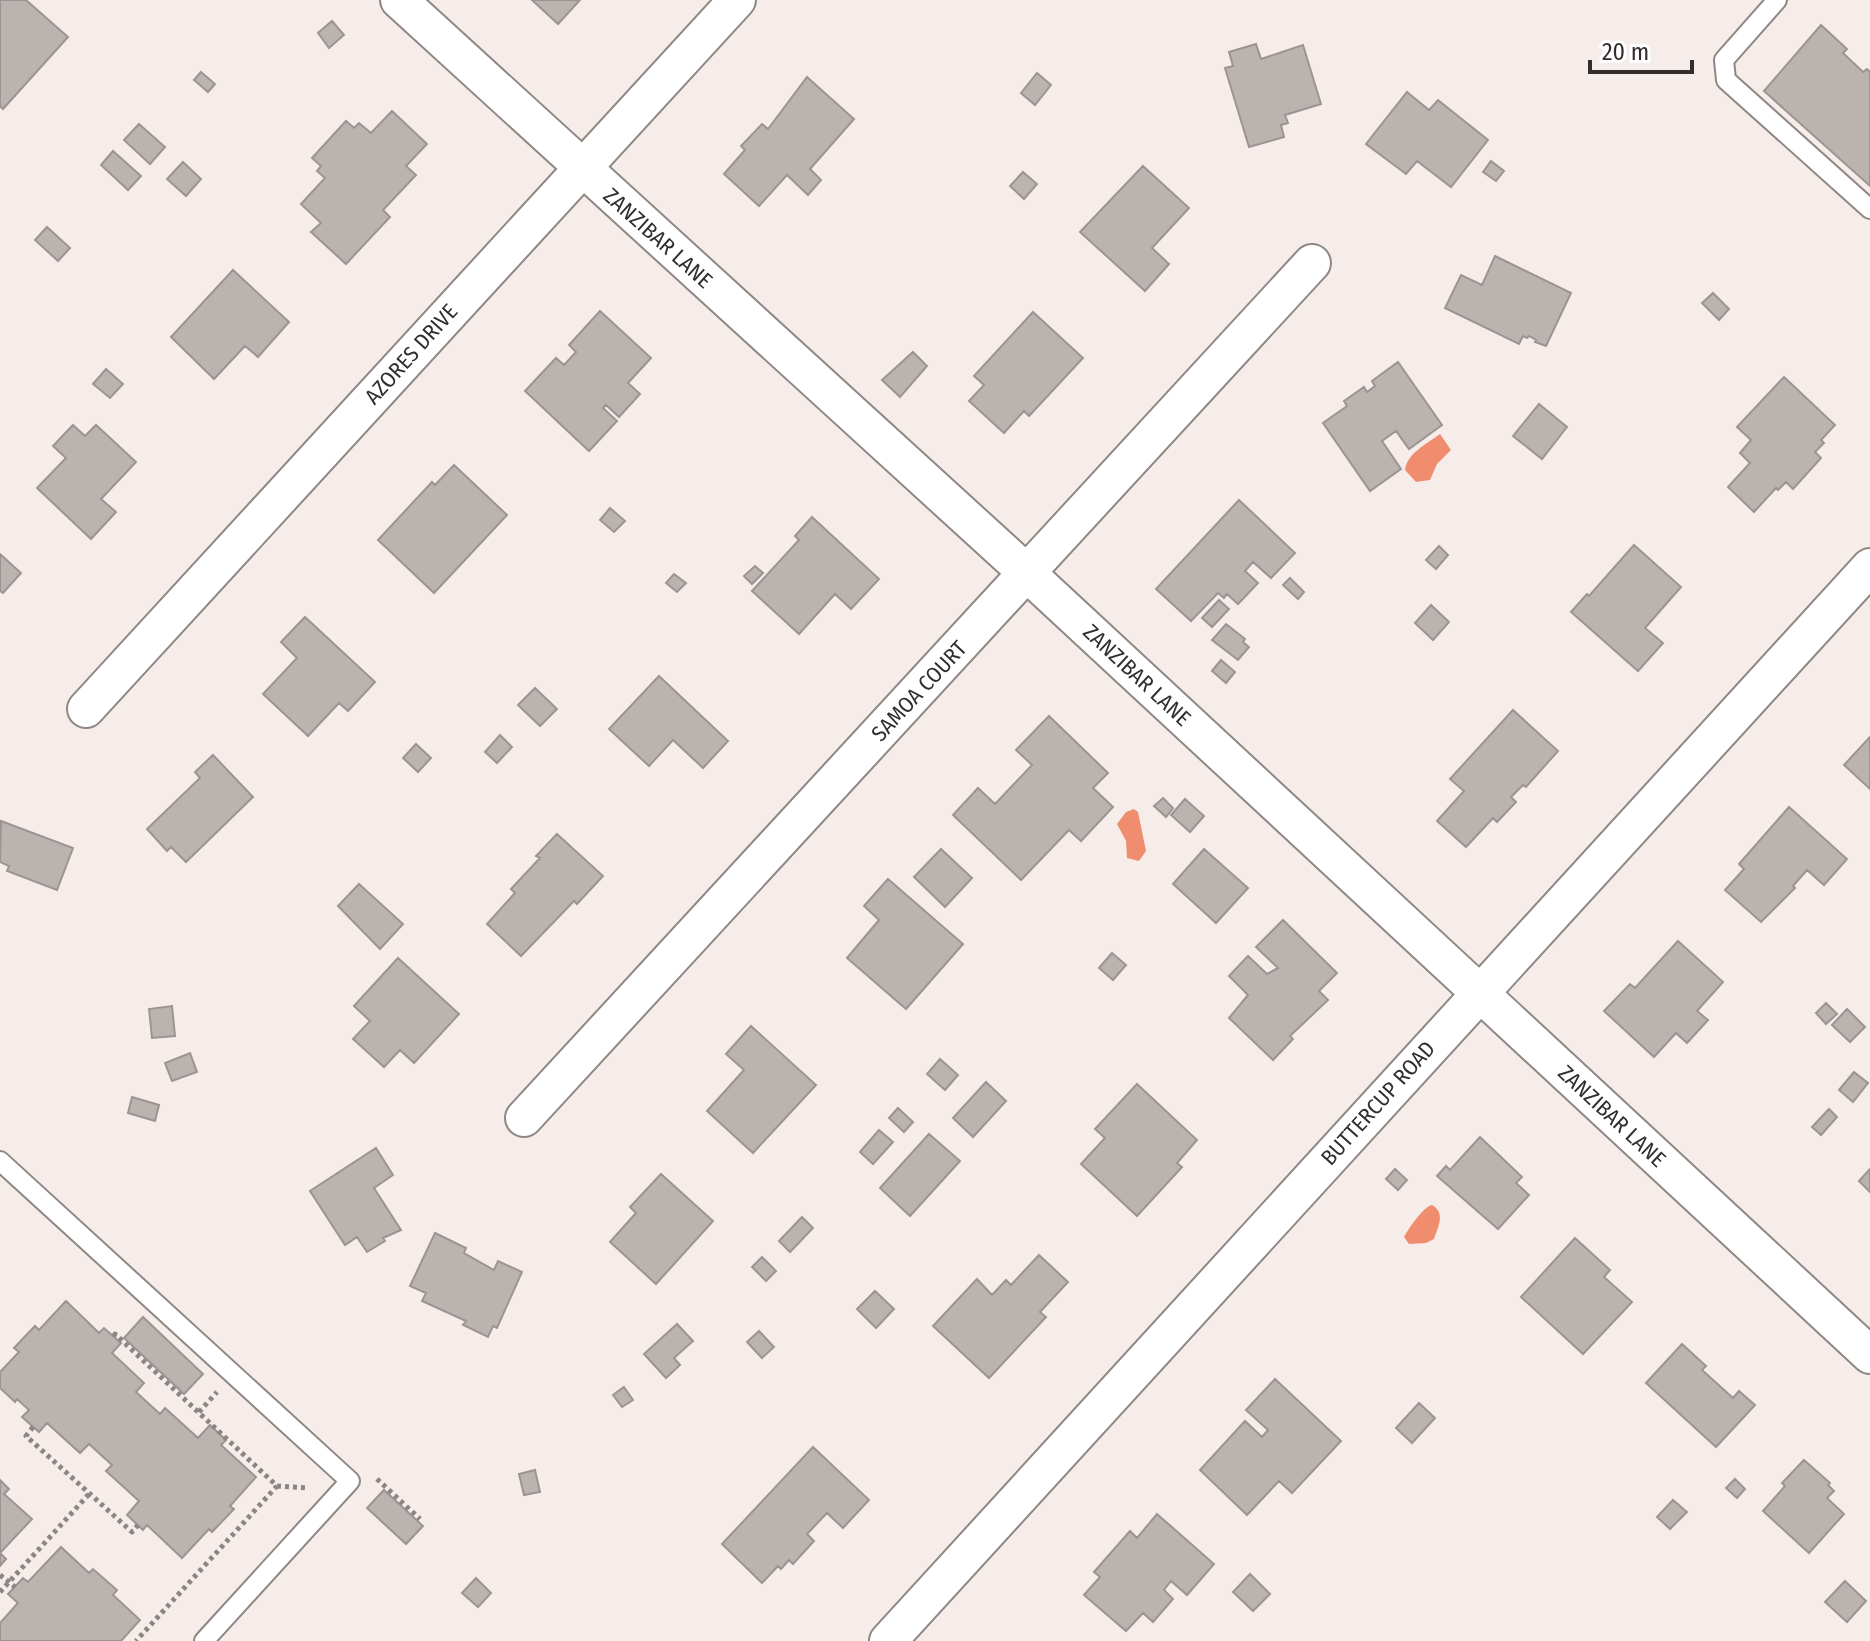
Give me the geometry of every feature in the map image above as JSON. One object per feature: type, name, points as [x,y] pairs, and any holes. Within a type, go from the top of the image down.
[{"type":"street","name":"ZANZIBAR LANE","points":[[399,0],[1028,574],[1870,1355]]},
{"type":"street","name":"AZORES DRIVE","points":[[86,709],[737,0]]},
{"type":"street","name":"SAMOA COURT","points":[[524,1118],[1312,263]]},
{"type":"street","name":"BUTTERCUP ROAD","points":[[888,1641],[1870,567]]},
{"type":"lane","points":[[1777,0],[1724,60],[1726,80],[1870,209]]},
{"type":"lane","points":[[0,1161],[350,1481],[204,1641]]},
{"type":"path","points":[[114,1336],[200,1411],[277,1486],[308,1488]]},
{"type":"path","points":[[33,1427],[26,1436],[132,1532],[138,1525]]},
{"type":"path","points":[[368,1478],[375,1478],[420,1519]]},
{"type":"path","points":[[136,1641],[277,1486]]},
{"type":"path","points":[[0,1592],[89,1494]]},
{"type":"path","points":[[0,1575],[15,1587]]},
{"type":"shaded area","points":[[1440,434],[1451,450],[1437,464],[1430,480],[1416,482],[1405,470],[1409,459]]},
{"type":"shaded area","points":[[1134,809],[1138,812],[1146,851],[1139,861],[1127,858],[1126,841],[1117,824],[1126,812]]},
{"type":"shaded area","points":[[1432,1205],[1440,1216],[1434,1239],[1409,1244],[1404,1237],[1406,1233]]},
{"type":"building","points":[[0,0],[26,0],[68,37],[3,109],[0,106]]},
{"type":"building","points":[[532,0],[580,0],[558,24]]},
{"type":"building","points":[[332,21],[344,35],[329,48],[318,33]]},
{"type":"building","points":[[1821,25],[1847,49],[1843,53],[1863,72],[1867,69],[1870,72],[1870,186],[1764,91]]},
{"type":"building","points":[[1256,44],[1261,59],[1303,45],[1321,104],[1285,115],[1288,123],[1281,125],[1284,137],[1249,147],[1225,68],[1233,66],[1229,52]]},
{"type":"building","points":[[201,72],[215,84],[208,92],[194,80]]},
{"type":"building","points":[[1037,73],[1051,85],[1035,105],[1021,93]]},
{"type":"building","points":[[807,77],[854,119],[810,169],[821,180],[808,195],[787,175],[759,206],[724,174],[745,150],[741,146],[762,124],[768,129]]},
{"type":"building","points":[[1407,92],[1429,110],[1438,100],[1488,140],[1451,187],[1417,161],[1406,174],[1366,144]]},
{"type":"building","points":[[392,111],[427,144],[406,166],[416,175],[383,210],[390,217],[346,264],[311,232],[321,223],[301,204],[325,178],[317,171],[321,166],[312,158],[346,121],[354,128],[359,123],[371,133]]},
{"type":"building","points":[[139,124],[165,147],[150,164],[124,140]]},
{"type":"building","points":[[113,151],[141,176],[128,190],[101,165]]},
{"type":"building","points":[[1491,161],[1504,171],[1496,181],[1483,172]]},
{"type":"building","points":[[183,162],[201,179],[186,196],[167,179]]},
{"type":"building","points":[[1143,166],[1189,208],[1152,248],[1169,264],[1145,291],[1080,232]]},
{"type":"building","points":[[1023,172],[1037,184],[1024,199],[1010,186]]},
{"type":"building","points":[[47,227],[70,248],[58,261],[35,240]]},
{"type":"building","points":[[1495,256],[1571,293],[1546,346],[1529,336],[1523,336],[1519,344],[1445,308],[1461,275],[1482,285]]},
{"type":"building","points":[[233,270],[289,322],[258,357],[245,346],[214,379],[171,337]]},
{"type":"building","points":[[1713,293],[1729,309],[1719,320],[1702,303]]},
{"type":"building","points":[[600,311],[651,358],[628,383],[640,394],[619,417],[606,405],[603,408],[617,421],[589,451],[525,391],[556,358],[564,365],[576,352],[569,345]]},
{"type":"building","points":[[1033,312],[1083,358],[1029,416],[1024,411],[1004,433],[969,401],[984,385],[974,376]]},
{"type":"building","points":[[913,352],[927,366],[900,397],[882,380]]},
{"type":"building","points":[[1398,362],[1442,425],[1409,449],[1396,431],[1382,441],[1401,469],[1370,491],[1323,423],[1347,406],[1344,401],[1364,387],[1367,392],[1375,386],[1372,381]]},
{"type":"building","points":[[106,369],[123,384],[110,398],[93,384]]},
{"type":"building","points":[[1784,377],[1835,425],[1815,452],[1821,458],[1793,489],[1786,482],[1778,490],[1776,488],[1754,512],[1728,487],[1750,463],[1740,453],[1751,440],[1737,427]]},
{"type":"building","points":[[1539,404],[1567,427],[1542,459],[1513,436]]},
{"type":"building","points":[[73,425],[85,436],[96,425],[136,462],[101,499],[116,512],[91,539],[37,488],[66,458],[53,446]]},
{"type":"building","points":[[454,465],[507,515],[434,593],[378,540],[432,482],[435,485]]},
{"type":"building","points":[[1239,500],[1295,553],[1271,578],[1253,562],[1245,571],[1258,583],[1238,604],[1227,594],[1224,598],[1218,593],[1191,621],[1156,589]]},
{"type":"building","points":[[610,508],[625,521],[614,532],[600,520]]},
{"type":"building","points":[[812,517],[879,579],[851,609],[835,594],[799,634],[752,591],[799,540],[795,536]]},
{"type":"building","points":[[1634,545],[1681,587],[1645,628],[1663,643],[1638,671],[1571,612]]},
{"type":"building","points":[[1439,546],[1448,555],[1436,569],[1426,560]]},
{"type":"building","points":[[0,554],[21,573],[3,593],[0,591]]},
{"type":"building","points":[[755,566],[763,573],[752,584],[744,576]]},
{"type":"building","points":[[674,574],[686,583],[677,592],[666,583]]},
{"type":"building","points":[[1290,578],[1304,592],[1298,599],[1283,585]]},
{"type":"building","points":[[1219,600],[1229,609],[1212,627],[1202,618]]},
{"type":"building","points":[[1431,605],[1449,622],[1433,640],[1415,623]]},
{"type":"building","points":[[305,617],[375,682],[348,711],[339,703],[308,736],[263,694],[297,658],[281,642]]},
{"type":"building","points":[[1226,624],[1245,639],[1243,642],[1249,647],[1238,660],[1212,640]]},
{"type":"building","points":[[1221,660],[1235,672],[1226,683],[1212,671]]},
{"type":"building","points":[[659,676],[728,741],[703,768],[673,740],[649,766],[609,729]]},
{"type":"building","points":[[535,688],[557,709],[540,726],[518,705]]},
{"type":"building","points":[[1513,710],[1558,751],[1526,787],[1523,785],[1511,797],[1516,802],[1497,822],[1493,818],[1466,847],[1437,821],[1464,791],[1450,779]]},
{"type":"building","points":[[1049,716],[1108,773],[1093,788],[1113,807],[1081,841],[1069,830],[1021,880],[953,815],[978,788],[995,804],[1032,765],[1016,750]]},
{"type":"building","points":[[500,735],[512,747],[497,763],[485,752]]},
{"type":"building","points":[[1870,737],[1870,789],[1844,765]]},
{"type":"building","points":[[416,744],[431,758],[418,772],[403,758]]},
{"type":"building","points":[[213,755],[253,797],[186,862],[171,847],[167,851],[147,829],[200,778],[195,772]]},
{"type":"building","points":[[1163,798],[1173,808],[1166,817],[1154,806]]},
{"type":"building","points":[[1185,799],[1204,816],[1190,832],[1171,815]]},
{"type":"building","points":[[1789,807],[1847,859],[1824,885],[1807,870],[1793,886],[1795,888],[1761,922],[1725,890],[1744,869],[1739,864]]},
{"type":"building","points":[[1,821],[73,848],[57,890],[7,871],[9,866],[0,862]]},
{"type":"building","points":[[557,834],[603,876],[521,956],[487,924],[515,893],[511,889],[540,858],[536,856]]},
{"type":"building","points":[[941,849],[972,878],[945,907],[914,877]]},
{"type":"building","points":[[1204,849],[1248,888],[1216,923],[1173,884]]},
{"type":"building","points":[[888,879],[963,944],[906,1009],[847,958],[879,920],[864,906]]},
{"type":"building","points":[[359,884],[403,924],[380,949],[338,906]]},
{"type":"building","points":[[1283,920],[1337,973],[1319,991],[1328,1000],[1290,1036],[1293,1039],[1273,1060],[1229,1018],[1248,995],[1229,976],[1248,956],[1267,974],[1278,968],[1256,947]]},
{"type":"building","points":[[1678,941],[1723,982],[1697,1011],[1708,1020],[1687,1043],[1676,1033],[1654,1057],[1604,1011],[1630,984],[1635,988]]},
{"type":"building","points":[[1112,953],[1126,965],[1113,980],[1099,968]]},
{"type":"building","points":[[398,958],[459,1014],[414,1063],[400,1050],[384,1067],[353,1039],[370,1021],[354,1006]]},
{"type":"building","points":[[1826,1003],[1837,1014],[1826,1024],[1816,1013]]},
{"type":"building","points":[[172,1006],[175,1036],[152,1038],[149,1009]]},
{"type":"building","points":[[1847,1009],[1865,1027],[1850,1042],[1832,1025]]},
{"type":"building","points":[[751,1026],[816,1085],[753,1153],[707,1111],[744,1070],[726,1054]]},
{"type":"building","points":[[190,1053],[197,1072],[172,1081],[165,1063]]},
{"type":"building","points":[[940,1059],[958,1075],[945,1090],[927,1074]]},
{"type":"building","points":[[1854,1072],[1868,1083],[1853,1102],[1839,1090]]},
{"type":"building","points":[[986,1082],[1006,1101],[973,1137],[953,1118]]},
{"type":"building","points":[[1137,1084],[1197,1140],[1177,1163],[1182,1167],[1137,1216],[1081,1164],[1105,1138],[1095,1129]]},
{"type":"building","points":[[132,1097],[159,1105],[155,1121],[128,1113]]},
{"type":"building","points":[[898,1108],[913,1122],[904,1132],[889,1118]]},
{"type":"building","points":[[1829,1109],[1837,1117],[1821,1135],[1812,1127]]},
{"type":"building","points":[[879,1130],[893,1142],[873,1164],[860,1152]]},
{"type":"building","points":[[929,1134],[960,1161],[910,1216],[880,1188]]},
{"type":"building","points":[[1480,1137],[1522,1177],[1516,1183],[1529,1195],[1498,1229],[1437,1176],[1446,1166],[1450,1170]]},
{"type":"building","points":[[376,1148],[393,1175],[374,1188],[401,1230],[383,1238],[385,1241],[367,1252],[357,1237],[345,1245],[310,1191]]},
{"type":"building","points":[[1395,1169],[1407,1180],[1398,1190],[1386,1179]]},
{"type":"building","points":[[1870,1169],[1870,1192],[1859,1181]]},
{"type":"building","points":[[661,1174],[713,1221],[656,1284],[610,1242],[636,1213],[630,1207]]},
{"type":"building","points":[[802,1217],[813,1228],[790,1252],[779,1241]]},
{"type":"building","points":[[435,1233],[466,1248],[464,1253],[494,1270],[498,1261],[522,1272],[497,1328],[493,1326],[488,1337],[463,1325],[466,1321],[422,1301],[426,1293],[410,1286]]},
{"type":"building","points":[[1575,1238],[1610,1270],[1604,1277],[1632,1302],[1583,1354],[1521,1297]]},
{"type":"building","points":[[1039,1255],[1068,1282],[1040,1312],[1046,1317],[989,1378],[933,1326],[977,1279],[992,1295],[1006,1280],[1011,1285]]},
{"type":"building","points":[[762,1257],[776,1271],[766,1281],[752,1267]]},
{"type":"building","points":[[875,1291],[894,1309],[876,1328],[857,1309]]},
{"type":"building","points":[[66,1301],[99,1333],[104,1328],[121,1343],[112,1353],[144,1383],[136,1392],[160,1414],[165,1408],[198,1438],[210,1425],[226,1440],[221,1445],[256,1477],[230,1506],[234,1509],[212,1532],[209,1529],[182,1558],[147,1525],[143,1530],[127,1515],[139,1501],[106,1471],[112,1465],[89,1444],[80,1453],[47,1423],[39,1432],[22,1417],[29,1410],[0,1388],[0,1372],[19,1352],[14,1348],[35,1326],[39,1330]]},
{"type":"building","points":[[143,1317],[203,1374],[184,1394],[124,1338]]},
{"type":"building","points":[[677,1324],[693,1341],[674,1358],[680,1365],[666,1378],[644,1354]]},
{"type":"building","points":[[759,1331],[774,1347],[762,1358],[747,1342]]},
{"type":"building","points":[[1682,1344],[1706,1366],[1702,1370],[1733,1398],[1739,1391],[1755,1405],[1716,1447],[1646,1383]]},
{"type":"building","points":[[1275,1379],[1341,1441],[1292,1493],[1279,1481],[1247,1515],[1200,1470],[1245,1421],[1262,1437],[1268,1430],[1246,1410]]},
{"type":"building","points":[[624,1387],[633,1400],[622,1407],[613,1395]]},
{"type":"building","points":[[1419,1403],[1435,1418],[1412,1443],[1396,1428]]},
{"type":"building","points":[[813,1447],[869,1500],[843,1528],[827,1513],[807,1534],[814,1541],[793,1564],[789,1560],[781,1569],[778,1566],[762,1583],[722,1544]]},
{"type":"building","points":[[1804,1460],[1830,1483],[1828,1485],[1834,1491],[1827,1498],[1844,1514],[1809,1553],[1763,1511],[1785,1486],[1782,1483]]},
{"type":"building","points":[[535,1470],[540,1492],[524,1495],[519,1474]]},
{"type":"building","points":[[1735,1479],[1745,1489],[1737,1498],[1726,1488]]},
{"type":"building","points":[[0,1480],[9,1489],[4,1494],[32,1519],[0,1553]]},
{"type":"building","points":[[384,1490],[423,1526],[406,1544],[367,1508]]},
{"type":"building","points":[[1673,1500],[1687,1512],[1670,1529],[1657,1517]]},
{"type":"building","points":[[1157,1514],[1214,1564],[1187,1595],[1171,1581],[1164,1590],[1173,1599],[1153,1622],[1143,1613],[1126,1631],[1084,1595],[1100,1577],[1094,1572],[1130,1531],[1137,1538]]},
{"type":"building","points":[[61,1547],[89,1573],[93,1569],[117,1590],[113,1595],[140,1620],[121,1641],[0,1641],[0,1623],[18,1603],[8,1594],[23,1578],[28,1582]]},
{"type":"building","points":[[1250,1574],[1270,1594],[1253,1611],[1233,1592]]},
{"type":"building","points":[[476,1578],[491,1593],[478,1607],[462,1593]]},
{"type":"building","points":[[1845,1581],[1866,1601],[1847,1622],[1825,1602]]}]
